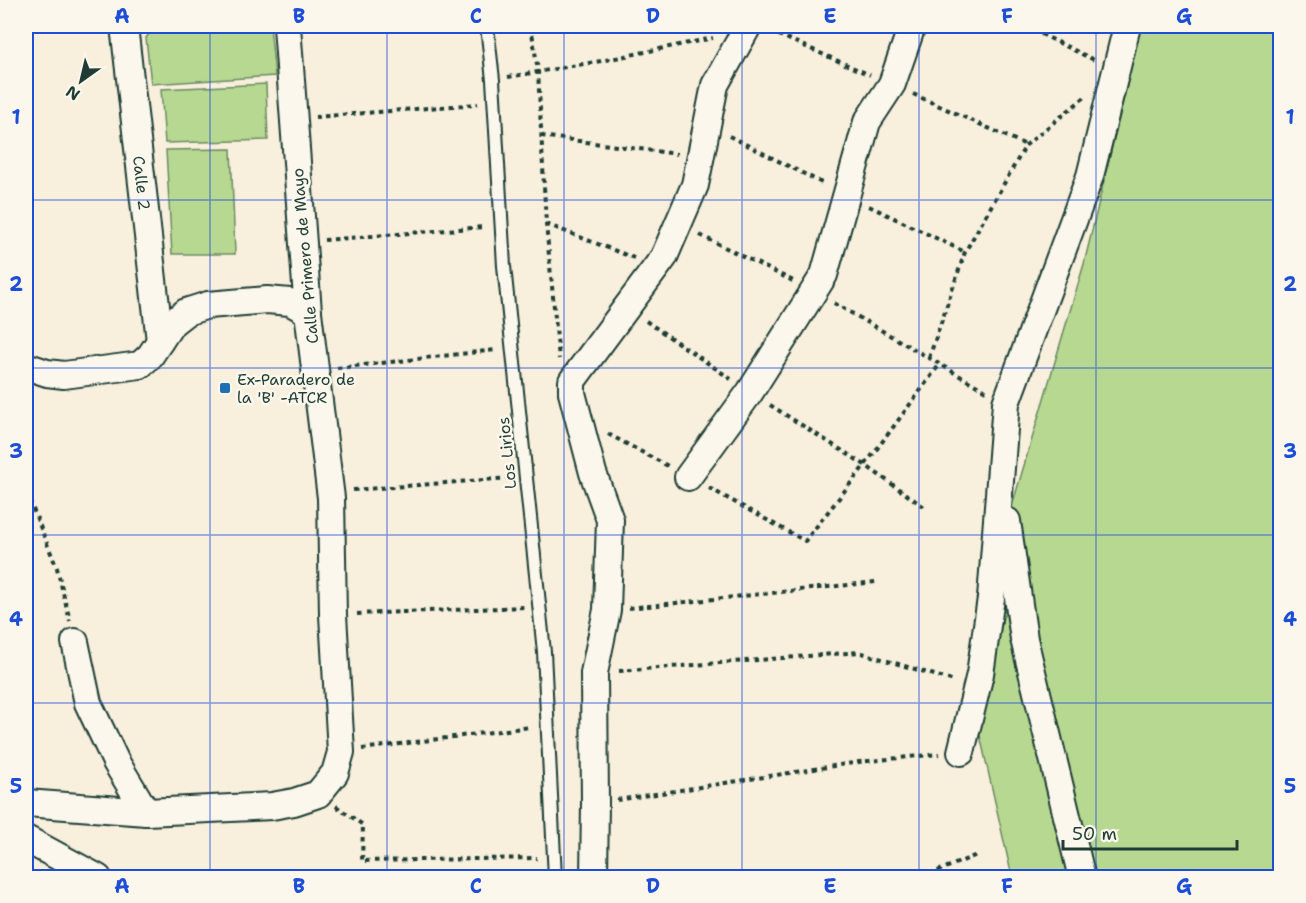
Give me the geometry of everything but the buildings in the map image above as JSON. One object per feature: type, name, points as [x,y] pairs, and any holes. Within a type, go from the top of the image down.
[{"type":"street","name":"Calle 2","points":[[124,26],[160,341]]},
{"type":"street","name":"Calle Primero de Mayo","points":[[286,26],[308,312],[331,492],[338,763]]},
{"type":"street","points":[[688,477],[750,392],[824,274],[867,122],[892,84],[912,26]]},
{"type":"street","points":[[961,752],[977,688],[991,598],[1006,403],[1090,176],[1127,26]]},
{"type":"street","points":[[594,878],[594,673],[607,610],[610,520],[592,473],[572,393],[573,381],[664,257],[695,185],[715,85],[746,28]]},
{"type":"street","points":[[26,366],[47,373],[64,375],[140,364],[150,356],[172,323],[186,312],[208,305],[267,300],[290,302],[308,312]]},
{"type":"street","points":[[1000,476],[1024,639],[1082,878]]},
{"type":"street","points":[[75,642],[88,704],[116,762],[146,812]]},
{"type":"street","points":[[26,803],[146,812],[272,806],[318,794],[338,763]]},
{"type":"street","points":[[26,839],[98,878]]},
{"type":"lane","name":"Los Lirios","points":[[487,26],[513,349],[539,607],[548,725],[555,878]]},
{"type":"path","points":[[531,26],[538,71],[546,225],[560,363],[573,381]]},
{"type":"path","points":[[929,358],[965,252],[1026,145],[1116,71],[1026,26]]},
{"type":"path","points":[[493,80],[601,61],[746,28]]},
{"type":"path","points":[[294,119],[494,103]]},
{"type":"path","points":[[541,136],[700,157]]},
{"type":"path","points":[[678,223],[814,292],[1006,403]]},
{"type":"path","points":[[303,242],[502,225]]},
{"type":"path","points":[[546,225],[657,266]]},
{"type":"path","points":[[628,308],[750,392],[866,465],[927,509]]},
{"type":"path","points":[[315,371],[513,349]]},
{"type":"path","points":[[805,541],[866,465],[940,364]]},
{"type":"path","points":[[331,492],[526,477]]},
{"type":"path","points":[[26,492],[57,568],[75,642]]},
{"type":"path","points":[[607,610],[876,582]]},
{"type":"path","points":[[333,615],[539,607]]},
{"type":"path","points":[[594,673],[859,652],[977,688]]},
{"type":"path","points":[[338,763],[548,725]]},
{"type":"path","points":[[595,803],[859,762],[961,752]]},
{"type":"path","points":[[318,794],[363,825],[362,861],[554,858]]},
{"type":"path","points":[[921,878],[979,854]]},
{"type":"green space","points":[[220,26],[270,26],[275,76],[151,84],[146,38],[151,31]]},
{"type":"green space","points":[[1141,26],[1280,26],[1280,877],[1012,877],[977,722],[984,600],[1084,264]]},
{"type":"green space","points":[[266,84],[268,140],[165,143],[161,89]]},
{"type":"green space","points":[[231,149],[235,254],[172,254],[166,150]]},
{"type":"place","name":"Ex-Paradero de la 'B' -ATCR","points":[[225,388]]}]
